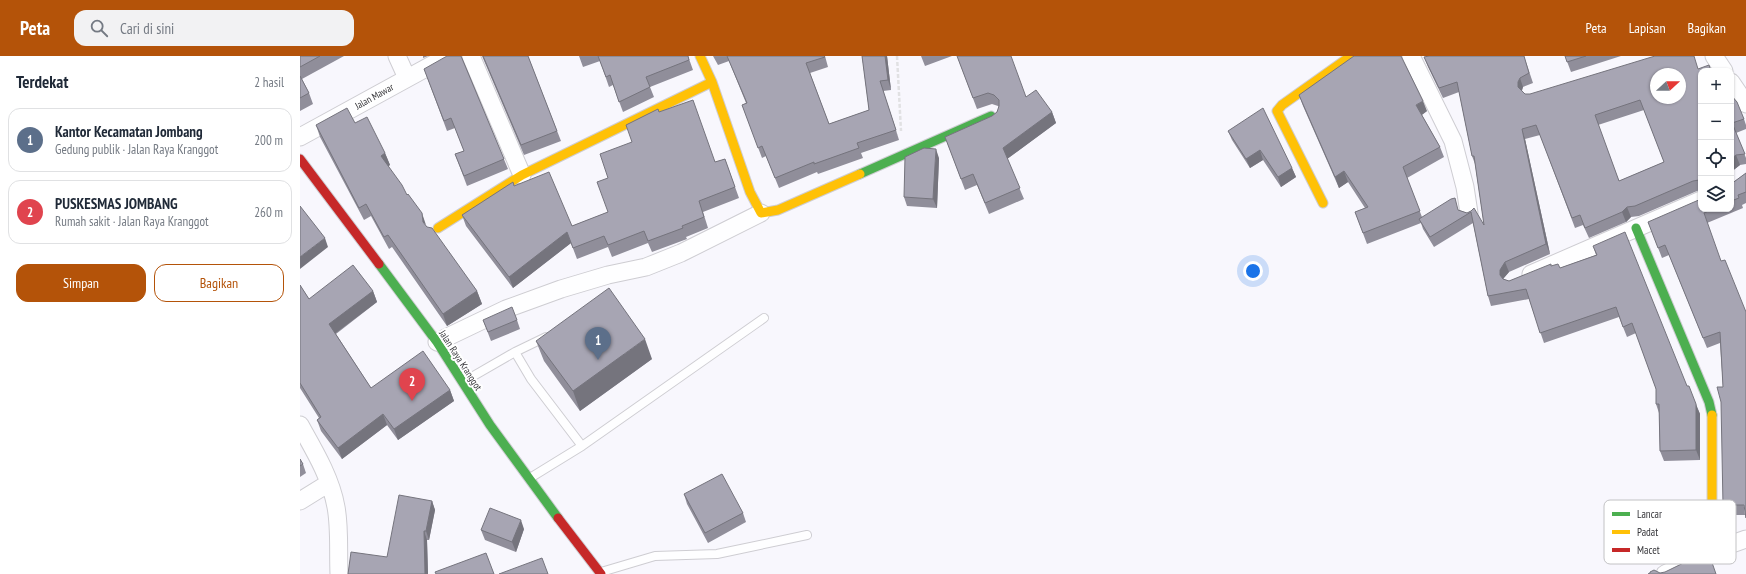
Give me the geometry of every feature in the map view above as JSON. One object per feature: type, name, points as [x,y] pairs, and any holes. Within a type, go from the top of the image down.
[{"type":"street","points":[[397,56],[407,78]]},
{"type":"street","name":"Jalan Mawar","points":[[300,137],[448,56]]},
{"type":"street","points":[[471,56],[522,175]]},
{"type":"street","points":[[700,56],[712,82],[750,192],[758,209],[762,213]]},
{"type":"street","points":[[1323,203],[1277,111],[1282,105],[1351,56]]},
{"type":"street","points":[[1411,56],[1453,141],[1465,187],[1469,213]]},
{"type":"street","points":[[1714,56],[1722,68]]},
{"type":"street","points":[[438,228],[522,175],[712,82]]},
{"type":"street","points":[[1734,87],[1746,105]]},
{"type":"street","points":[[437,342],[506,309],[541,296],[608,275],[646,267],[681,254],[762,213],[778,210],[991,116]]},
{"type":"street","name":"Jalan Raya Kranggot","points":[[300,159],[437,342],[528,479],[601,573]]},
{"type":"street","points":[[1514,281],[1698,201]]},
{"type":"street","points":[[1636,228],[1712,412],[1712,500]]},
{"type":"street","points":[[300,425],[314,450],[329,483],[336,506],[339,574]]},
{"type":"street","points":[[300,501],[329,483]]},
{"type":"street","points":[[1736,543],[1746,539]]},
{"type":"street","points":[[1665,574],[1685,564]]},
{"type":"lane","points":[[528,479],[582,446],[764,318]]},
{"type":"lane","points":[[463,383],[515,352],[557,333]]},
{"type":"lane","points":[[515,352],[531,379],[582,446]]},
{"type":"lane","points":[[601,573],[655,556],[717,554],[807,535]]},
{"type":"path","points":[[897,56],[902,154]]},
{"type":"building","points":[[300,56],[320,56],[300,67]]},
{"type":"building","points":[[447,56],[461,56],[504,159],[464,176],[455,154],[464,151],[451,118],[444,121],[424,69]]},
{"type":"building","points":[[483,56],[528,56],[557,131],[521,145]]},
{"type":"building","points":[[598,56],[688,56],[689,60],[646,77],[650,87],[619,102],[610,75],[606,77]]},
{"type":"building","points":[[727,56],[824,56],[825,57],[806,63],[829,124],[869,110],[862,56],[885,56],[888,80],[880,81],[896,130],[857,143],[859,148],[814,164],[814,162],[775,178],[762,146],[758,148],[742,105],[747,103]]},
{"type":"building","points":[[957,56],[1011,56],[1026,97],[1036,90],[1052,112],[1003,148],[1020,188],[985,203],[973,174],[961,179],[945,137],[992,116],[997,112],[999,100],[994,95],[988,93],[973,98]]},
{"type":"building","points":[[1354,56],[1401,56],[1423,101],[1416,105],[1440,147],[1403,167],[1420,211],[1363,233],[1355,212],[1368,207],[1344,171],[1335,177],[1299,95]]},
{"type":"building","points":[[1524,56],[1529,73],[1520,78],[1518,87],[1525,94],[1530,94],[1655,56],[1694,56],[1698,69],[1698,180],[1635,206],[1627,207],[1622,212],[1585,228],[1580,215],[1572,218],[1536,125],[1522,129],[1546,244],[1505,262],[1500,270],[1500,275],[1503,279],[1509,281],[1551,264],[1551,266],[1558,264],[1560,268],[1597,255],[1593,246],[1625,232],[1687,386],[1689,386],[1696,404],[1696,450],[1660,451],[1659,404],[1656,404],[1656,389],[1632,323],[1623,327],[1616,307],[1540,333],[1526,289],[1488,296],[1471,212],[1430,237],[1419,219],[1455,198],[1458,210],[1467,213],[1474,208],[1484,225],[1474,156],[1472,156],[1457,82],[1439,88],[1424,57]],"holes":[[[1640,100],[1664,162],[1619,181],[1595,115]]]},
{"type":"building","points":[[1565,56],[1586,56],[1567,62]]},
{"type":"building","points":[[1709,65],[1710,68],[1701,68]]},
{"type":"building","points":[[300,76],[309,93],[300,98]]},
{"type":"building","points":[[1734,98],[1737,102],[1744,119],[1734,122]]},
{"type":"building","points":[[693,100],[715,162],[725,159],[735,187],[699,201],[704,217],[682,226],[683,228],[648,241],[644,231],[608,245],[604,236],[573,248],[567,232],[509,277],[462,215],[513,182],[514,186],[549,172],[572,226],[608,212],[597,182],[608,178],[600,154],[632,142],[626,125],[658,109],[659,112]]},
{"type":"building","points":[[347,108],[355,123],[367,117],[385,153],[381,156],[402,185],[407,195],[408,194],[422,213],[423,222],[427,227],[432,228],[477,291],[443,314],[388,235],[384,237],[366,204],[359,208],[316,125]]},
{"type":"building","points":[[1263,108],[1292,168],[1278,177],[1260,150],[1246,159],[1228,131]]},
{"type":"building","points":[[1734,128],[1745,154],[1734,157]]},
{"type":"building","points":[[924,148],[936,149],[933,199],[904,197],[905,157]]},
{"type":"building","points":[[1746,173],[1746,192],[1738,195],[1739,198],[1734,200],[1734,182]]},
{"type":"building","points":[[1698,200],[1698,212],[1706,212],[1704,213],[1721,261],[1725,260],[1746,312],[1746,518],[1744,505],[1736,505],[1736,500],[1723,500],[1721,402],[1717,387],[1723,387],[1720,332],[1703,338],[1665,245],[1658,248],[1648,222]]},
{"type":"building","points":[[300,206],[325,238],[300,257]]},
{"type":"building","points":[[353,265],[373,291],[329,324],[371,388],[423,351],[450,390],[394,429],[383,414],[338,448],[317,420],[321,417],[300,383],[300,285],[309,299]]},
{"type":"building","points":[[609,288],[645,339],[573,391],[536,341]]},
{"type":"building","points":[[512,307],[517,320],[488,332],[483,320]]},
{"type":"building","points":[[300,459],[303,464],[300,466]]},
{"type":"building","points":[[722,474],[743,513],[705,533],[684,494]]},
{"type":"building","points":[[399,495],[432,501],[426,531],[424,531],[425,574],[348,574],[351,552],[387,557]]},
{"type":"building","points":[[490,508],[521,520],[512,542],[481,530]]},
{"type":"building","points":[[486,553],[494,574],[436,574],[435,572]]},
{"type":"building","points":[[542,558],[548,574],[499,574]]},
{"type":"building","points":[[1681,564],[1712,564],[1716,574],[1648,574],[1654,570],[1660,573]]},
{"type":"traffic: fast","points":[[860,174],[991,116]]},
{"type":"traffic: fast","points":[[1636,228],[1709,402],[1712,415]]},
{"type":"traffic: fast","points":[[379,264],[437,342],[490,425],[558,518]]},
{"type":"traffic: slow","points":[[700,56],[712,82],[750,192],[761,213],[778,210],[860,174]]},
{"type":"traffic: slow","points":[[1323,203],[1277,111],[1282,105],[1351,56]]},
{"type":"traffic: slow","points":[[438,228],[522,175],[712,82]]},
{"type":"traffic: slow","points":[[1712,415],[1712,500]]},
{"type":"traffic: jam","points":[[300,159],[379,264]]},
{"type":"traffic: jam","points":[[558,518],[601,574]]},
{"type":"place","name":"Kantor Kecamatan Jombang","points":[[598,360]]},
{"type":"place","name":"PUSKESMAS JOMBANG","points":[[412,401]]}]
